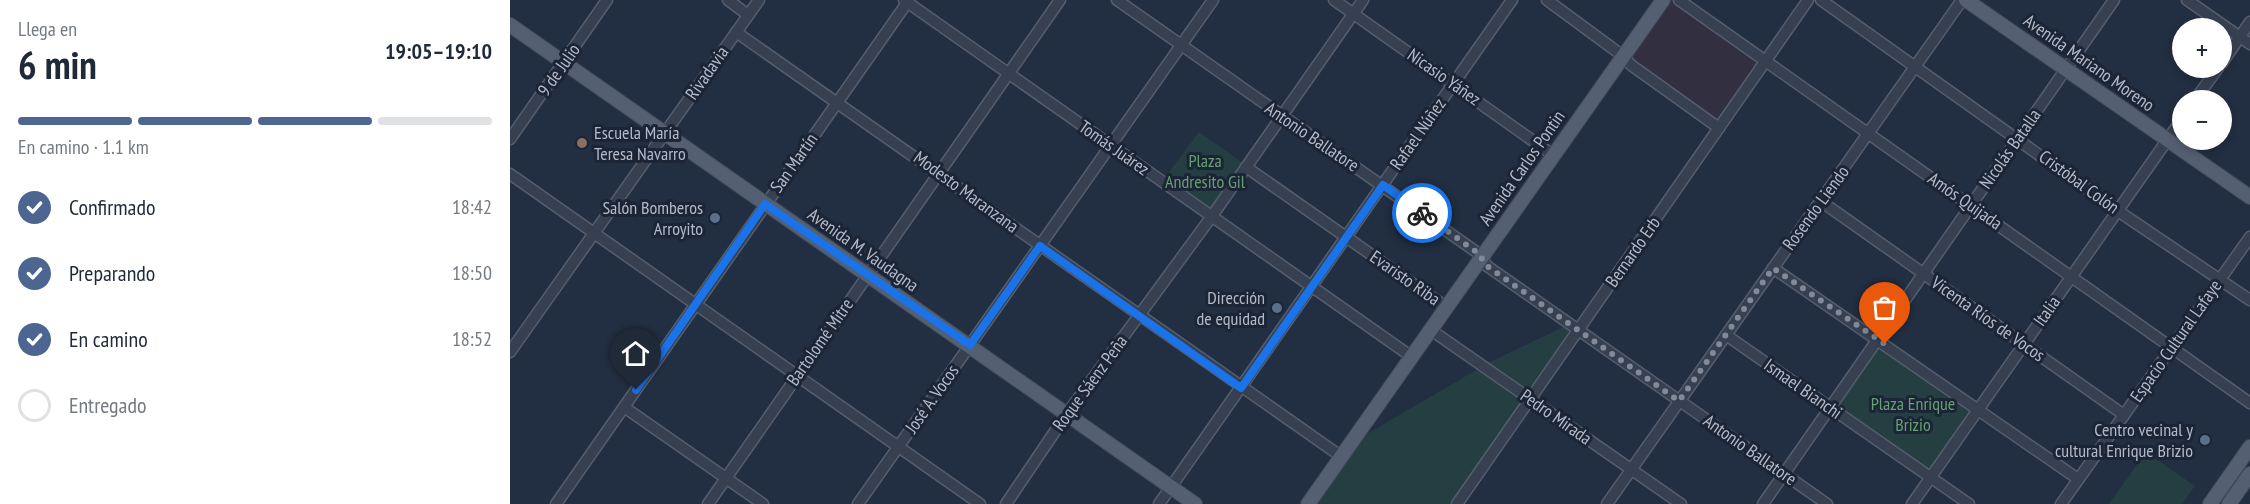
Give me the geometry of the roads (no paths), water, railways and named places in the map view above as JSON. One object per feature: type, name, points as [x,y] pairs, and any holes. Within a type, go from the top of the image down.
[{"type":"main road","name":"Avenida Carlos Pontin","points":[[1308,504],[1663,0]]},
{"type":"main road","name":"Avenida Mariano Moreno","points":[[1964,0],[2250,197]]},
{"type":"main road","name":"Avenida M. Vaudagna","points":[[510,25],[1195,504]]},
{"type":"main road","points":[[2210,504],[2250,447]]},
{"type":"main road","points":[[2229,504],[2250,474]]},
{"type":"street","name":"9 de Julio","points":[[510,139],[607,0]]},
{"type":"street","points":[[728,0],[748,15]]},
{"type":"street","name":"Rivadavia","points":[[510,352],[759,0]]},
{"type":"street","name":"Bartolomé Mitre","points":[[708,504],[796,374],[1060,0]]},
{"type":"street","name":"Antonio Ballatore","points":[[1117,0],[1282,117],[1383,185],[1481,258],[1487,266],[1827,504]]},
{"type":"street","name":"José A. Vocos","points":[[858,504],[1112,147],[1213,0]]},
{"type":"street","name":"Nicasio Yáñez","points":[[1334,0],[1553,155]]},
{"type":"street","name":"Roque Sáenz Peña","points":[[1006,504],[1066,415],[1212,216],[1363,0]]},
{"type":"street","name":"Rafael Núñez","points":[[1159,504],[1512,0]]},
{"type":"street","points":[[1547,0],[1623,56],[1631,65],[1719,128]]},
{"type":"street","name":"Amós Quijada","points":[[1679,0],[1767,59],[1869,134],[2250,403]]},
{"type":"street","name":"Bernardo Erb","points":[[1457,504],[1808,0]]},
{"type":"street","name":"Cristóbal Colón","points":[[1821,0],[2118,211],[2250,300]]},
{"type":"street","name":"Rosendo Liendo","points":[[1607,504],[1964,0]]},
{"type":"street","name":"Nicolás Batalla","points":[[1763,504],[2114,0]]},
{"type":"street","points":[[2187,0],[2250,44]]},
{"type":"street","name":"Tomás Juárez","points":[[907,1],[1412,357]]},
{"type":"street","name":"San Martín","points":[[556,504],[907,1]]},
{"type":"street","points":[[2232,49],[2250,22]]},
{"type":"street","name":"Modesto Maranzana","points":[[736,32],[939,172],[1040,246],[1342,457]]},
{"type":"street","name":"Italia","points":[[1912,504],[2172,134]]},
{"type":"street","name":"Evaristo Riba","points":[[1246,167],[1446,307]]},
{"type":"street","points":[[510,174],[980,504]]},
{"type":"street","name":"Vicenta Ríos de Vocos","points":[[1822,202],[2124,415]]},
{"type":"street","name":"Espacio Cultural Lafaye","points":[[2061,504],[2250,237]]},
{"type":"street","points":[[1773,268],[2079,479]]},
{"type":"street","name":"Pedro Mirada","points":[[1431,330],[1681,504]]},
{"type":"street","name":"Ismael Bianchi","points":[[1726,335],[1969,504]]},
{"type":"street","points":[[624,407],[763,504]]},
{"type":"place","name":"Escuela María Teresa Navarro","points":[[582,143]]},
{"type":"place","name":"Salón Bomberos Arroyito","points":[[715,218]]},
{"type":"place","name":"Dirección de equidad","points":[[1277,308]]},
{"type":"place","name":"Centro vecinal y cultural Enrique Brizio","points":[[2205,440]]},
{"type":"park label","name":"Plaza Andresito Gil","points":[[1205,171]]},
{"type":"park label","name":"Plaza Enrique Brizio","points":[[1913,414]]}]
